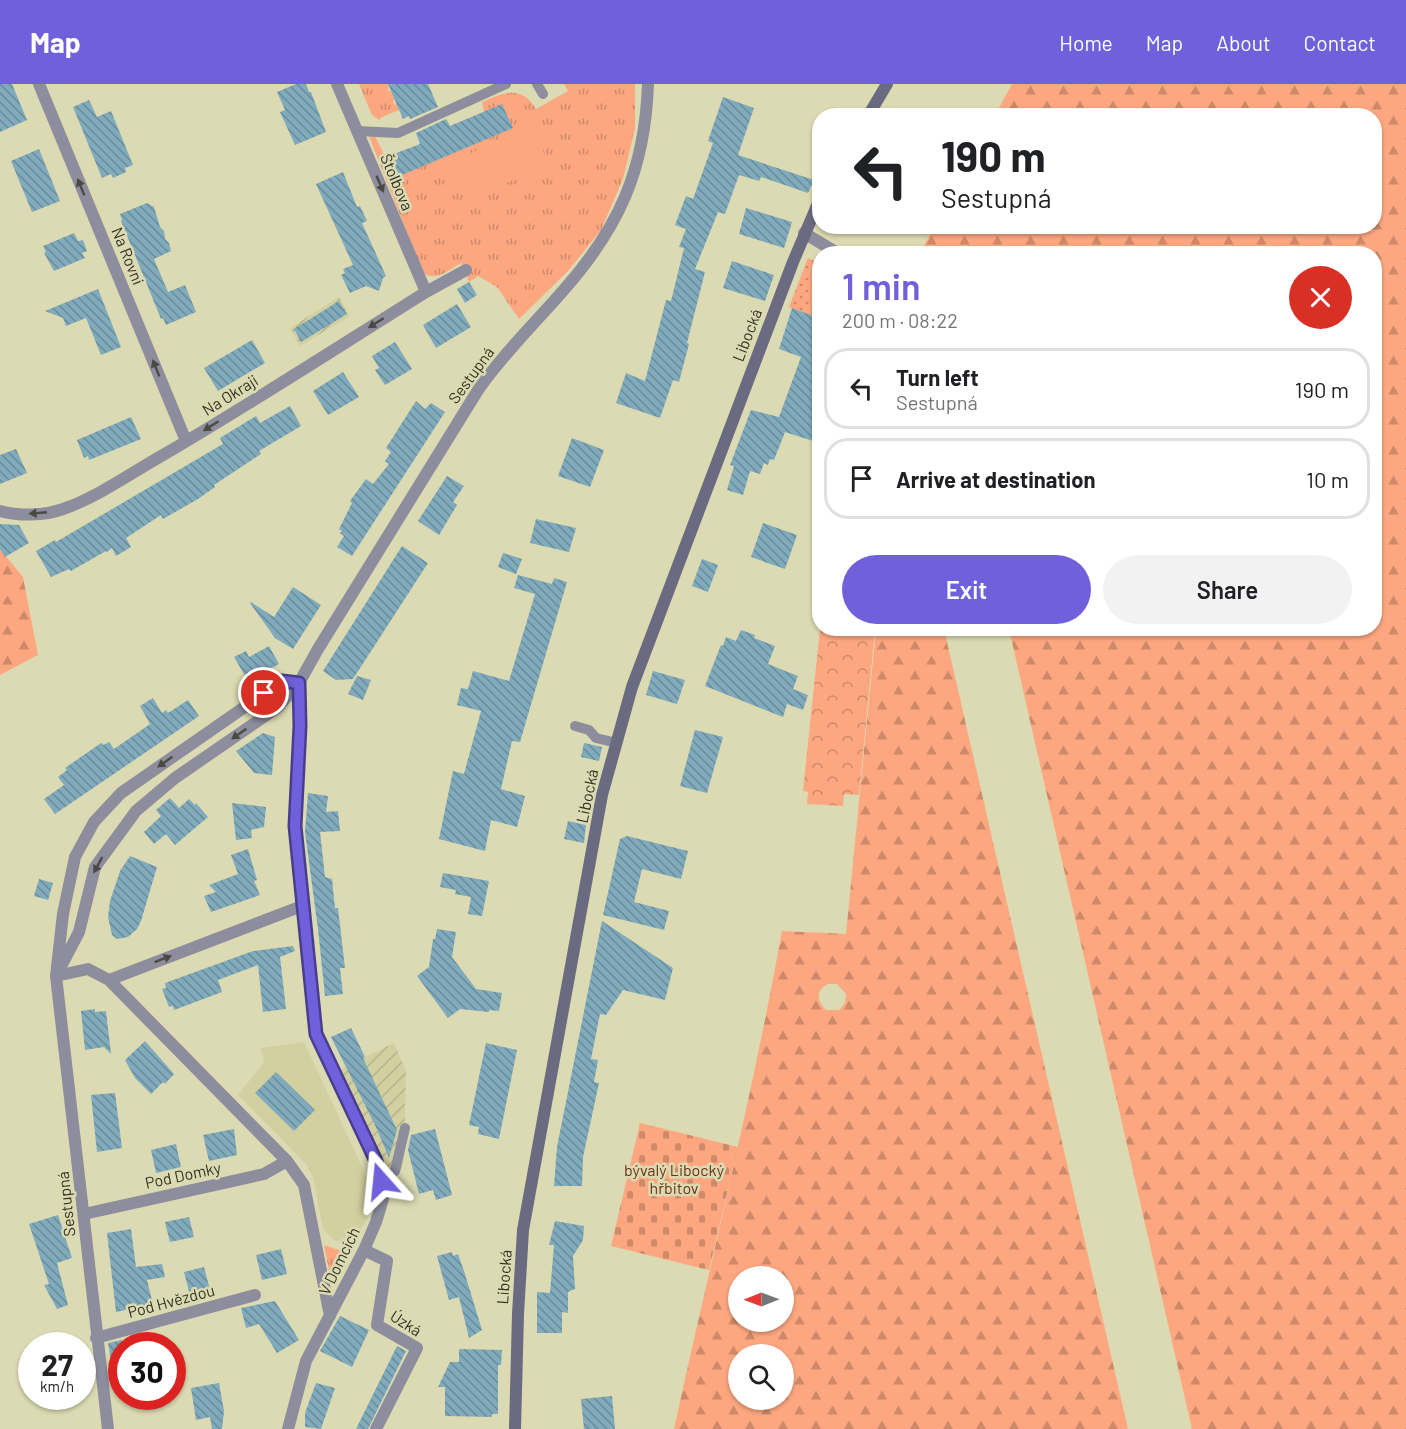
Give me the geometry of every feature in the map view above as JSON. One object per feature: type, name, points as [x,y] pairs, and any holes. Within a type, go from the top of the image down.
[{"type":"street","name":"Na Rovni","points":[[39,84],[186,441]]},
{"type":"street","name":"Štolbova","points":[[338,84],[426,292]]},
{"type":"street","name":"Sestupná","points":[[56,976],[79,932],[95,867],[136,811],[176,778],[278,707],[299,683],[478,390],[493,369],[564,290],[604,237],[625,198],[640,154],[648,84]]},
{"type":"street","points":[[871,108],[881,86]]},
{"type":"street","name":"Libocká","points":[[515,1429],[518,1314],[527,1206],[602,795],[632,687],[812,216]]},
{"type":"street","points":[[804,233],[826,246]]},
{"type":"street","name":"Na Okraji","points":[[0,512],[44,513],[63,509],[92,495],[186,441],[426,292],[466,270]]},
{"type":"street","name":"Sestupná","points":[[95,1332],[56,976],[63,914],[75,857],[94,822],[121,792],[282,681],[299,683]]},
{"type":"street","name":"V Domcích","points":[[288,1429],[306,1361],[364,1250],[382,1199],[381,1181],[376,1161],[316,1034],[295,826],[300,726],[299,683]]},
{"type":"street","points":[[109,980],[302,906]]},
{"type":"street","points":[[56,976],[88,969],[109,980],[287,1161],[304,1185],[330,1316]]},
{"type":"street","name":"Pod Domky","points":[[84,1214],[264,1174],[287,1161]]},
{"type":"street","name":"Úzká","points":[[364,1250],[387,1261],[377,1325],[417,1348],[376,1429]]},
{"type":"street","name":"Pod Hvězdou","points":[[96,1338],[255,1295]]},
{"type":"street","name":"Sestupná","points":[[96,1338],[108,1429]]},
{"type":"lane","points":[[357,130],[398,133],[506,84]]},
{"type":"lane","points":[[575,726],[589,730],[596,738],[617,743]]},
{"type":"lane","points":[[381,1181],[395,1171],[405,1128]]},
{"type":"shaded area","points":[[339,297],[350,316],[300,346],[290,328]]},
{"type":"shaded area","points":[[304,1042],[368,1180],[371,1201],[368,1217],[358,1235],[345,1242],[334,1240],[323,1229],[313,1177],[306,1164],[238,1095],[264,1062],[261,1048]]},
{"type":"shaded area","points":[[394,1043],[406,1071],[404,1161],[399,1174],[390,1182],[341,1069]]},
{"type":"green space","points":[[359,84],[388,84],[388,91],[391,91],[395,100],[394,105],[397,104],[399,110],[379,120],[372,115]]},
{"type":"green space","points":[[564,84],[635,84],[635,128],[623,179],[601,230],[568,271],[519,319],[497,287],[478,276],[469,282],[461,263],[438,276],[423,273],[369,136],[372,130],[395,177],[502,104],[484,112],[482,102],[505,94],[518,93],[530,101],[536,109],[568,91]]},
{"type":"green space","points":[[1012,84],[1406,84],[1406,1429],[1192,1429],[1011,636],[1382,636],[1382,246],[924,246],[930,234],[1382,234],[1382,108],[999,108]]},
{"type":"green space","points":[[531,125],[549,163],[468,201],[450,163]]},
{"type":"green space","points":[[808,258],[812,260],[812,315],[789,307]]},
{"type":"green space","points":[[0,549],[23,577],[38,655],[0,675]]},
{"type":"green space","points":[[819,636],[874,636],[859,795],[844,794],[843,806],[807,804],[808,792],[803,791]]},
{"type":"green space","points":[[875,636],[946,636],[1128,1429],[674,1429],[782,931],[846,934]],"holes":[[[828,984],[837,984],[846,994],[845,1003],[839,1010],[826,1010],[820,1003],[819,992]]]},
{"type":"green space","name":"bývalý Libocký hřbitov","points":[[640,1123],[738,1147],[709,1270],[611,1246]]},
{"type":"green space","points":[[324,1245],[339,1250],[352,1248],[341,1271],[336,1274],[329,1270]]},
{"type":"building","points":[[0,84],[12,84],[27,120],[0,132]]},
{"type":"building","points":[[296,84],[306,84],[311,92],[326,132],[295,145],[280,112],[285,110],[277,92]]},
{"type":"building","points":[[388,84],[428,84],[438,107],[410,119],[409,116],[403,119]]},
{"type":"building","points":[[723,97],[754,108],[738,155],[812,179],[812,184],[808,193],[761,177],[759,181],[739,175],[725,214],[718,212],[695,269],[705,272],[687,343],[689,344],[679,382],[673,380],[660,418],[616,403],[626,373],[645,381],[666,300],[671,301],[684,248],[679,247],[686,229],[675,225],[686,196],[693,199],[713,143],[708,141]]},
{"type":"building","points":[[89,100],[97,117],[111,111],[133,165],[125,168],[126,172],[113,178],[111,174],[102,178],[73,107]]},
{"type":"building","points":[[502,104],[513,128],[395,178],[386,157],[420,144],[416,133],[446,119],[450,126]]},
{"type":"building","points":[[39,149],[60,201],[32,212],[11,161]]},
{"type":"building","points":[[343,172],[357,207],[360,206],[367,221],[362,223],[386,276],[383,278],[379,291],[366,286],[350,293],[341,275],[345,273],[343,269],[353,265],[316,184]]},
{"type":"building","points":[[147,203],[154,207],[171,251],[154,259],[168,292],[185,285],[196,312],[166,325],[163,318],[161,319],[121,221],[120,214]]},
{"type":"building","points":[[746,208],[792,222],[784,248],[739,234]]},
{"type":"building","points":[[74,233],[78,241],[83,240],[87,251],[82,253],[85,258],[54,271],[44,253],[46,252],[43,246]]},
{"type":"building","points":[[732,261],[774,275],[765,301],[723,288]]},
{"type":"building","points":[[469,282],[477,295],[465,303],[457,289]]},
{"type":"building","points":[[98,289],[121,347],[101,355],[86,318],[66,326],[63,318],[45,311]]},
{"type":"building","points":[[339,301],[347,314],[301,342],[294,329]]},
{"type":"building","points":[[457,304],[471,327],[436,348],[423,325]]},
{"type":"building","points":[[792,308],[812,315],[812,441],[785,432],[774,460],[770,459],[768,465],[764,463],[760,474],[750,471],[743,495],[727,490],[734,466],[730,465],[751,410],[779,417],[801,357],[779,349]]},
{"type":"building","points":[[252,340],[265,363],[218,391],[204,368]]},
{"type":"building","points":[[395,342],[412,369],[385,385],[375,370],[379,368],[372,356]]},
{"type":"building","points":[[343,372],[359,397],[328,415],[313,391]]},
{"type":"building","points":[[416,401],[425,409],[431,403],[445,412],[352,556],[337,547],[344,536],[339,529],[352,503],[350,501],[366,479],[373,484],[389,464],[385,461],[391,452],[386,448]]},
{"type":"building","points":[[290,406],[301,426],[259,451],[261,454],[214,485],[215,487],[198,499],[163,519],[161,515],[126,538],[131,547],[116,556],[112,548],[71,571],[69,569],[51,577],[36,551],[55,540],[56,542],[223,444],[220,438],[256,416],[260,423]]},
{"type":"building","points":[[131,417],[141,439],[89,460],[88,456],[84,458],[77,440]]},
{"type":"building","points":[[572,438],[604,450],[590,487],[558,476]]},
{"type":"building","points":[[16,449],[27,473],[0,484],[0,455]]},
{"type":"building","points":[[447,476],[464,486],[453,502],[457,505],[439,535],[418,521]]},
{"type":"building","points":[[536,519],[576,528],[569,552],[530,543]]},
{"type":"building","points":[[763,523],[797,535],[785,569],[751,557]]},
{"type":"building","points":[[0,524],[19,525],[29,543],[5,557],[0,549]]},
{"type":"building","points":[[402,546],[428,563],[353,679],[336,680],[323,671]]},
{"type":"building","points":[[503,553],[522,559],[516,574],[498,567]]},
{"type":"building","points":[[702,559],[718,565],[708,592],[692,586]]},
{"type":"building","points":[[518,575],[552,584],[554,578],[567,582],[520,742],[512,741],[501,789],[525,796],[517,827],[491,820],[485,851],[439,839],[453,771],[464,774],[481,711],[457,705],[461,688],[468,689],[473,671],[509,681],[535,594],[514,588]]},
{"type":"building","points":[[293,587],[321,605],[293,649],[275,638],[250,603],[274,617]]},
{"type":"building","points":[[741,630],[775,646],[768,664],[798,676],[793,689],[808,695],[803,710],[787,704],[783,717],[705,686],[726,637],[736,641]]},
{"type":"building","points":[[269,646],[279,664],[248,681],[234,657],[246,651],[249,657]]},
{"type":"building","points":[[653,671],[685,680],[677,704],[646,695]]},
{"type":"building","points":[[357,676],[371,680],[363,700],[348,694]]},
{"type":"building","points":[[153,698],[162,713],[166,710],[168,713],[188,700],[199,716],[55,814],[44,799],[64,785],[58,777],[67,770],[65,768],[101,743],[103,745],[109,742],[114,749],[150,724],[140,706]]},
{"type":"building","points":[[695,730],[723,737],[707,793],[680,786]]},
{"type":"building","points":[[263,733],[275,737],[272,775],[254,773],[236,751]]},
{"type":"building","points":[[584,743],[602,747],[599,761],[581,757]]},
{"type":"building","points":[[308,793],[328,796],[326,812],[338,811],[340,831],[320,832],[325,877],[332,879],[335,908],[338,908],[345,968],[340,968],[343,994],[325,996],[305,832]]},
{"type":"building","points":[[170,798],[179,808],[189,799],[195,805],[196,803],[208,817],[175,845],[166,834],[154,844],[144,832],[161,816],[156,810]]},
{"type":"building","points":[[232,803],[266,807],[264,827],[251,830],[252,838],[236,840]]},
{"type":"building","points":[[568,821],[586,825],[584,843],[564,839]]},
{"type":"building","points":[[627,836],[688,851],[681,879],[642,869],[634,902],[669,911],[664,930],[603,915],[620,839]]},
{"type":"building","points":[[248,849],[257,880],[254,881],[260,895],[211,912],[204,896],[216,892],[209,885],[238,874],[231,855]]},
{"type":"building","points":[[130,856],[157,867],[137,929],[128,937],[117,939],[112,935],[108,917],[110,901],[120,871]]},
{"type":"building","points":[[443,873],[489,881],[482,916],[468,914],[471,897],[455,894],[456,890],[440,887]]},
{"type":"building","points":[[39,879],[53,883],[48,900],[34,896]]},
{"type":"building","points":[[602,921],[673,968],[665,1000],[623,990],[606,1015],[600,1014],[591,1059],[598,1060],[594,1082],[599,1083],[583,1157],[582,1186],[554,1186],[557,1147]]},
{"type":"building","points":[[437,929],[456,932],[452,957],[476,989],[502,993],[499,1011],[460,1009],[448,1018],[417,976],[429,967],[433,939],[435,939]]},
{"type":"building","points":[[293,946],[295,951],[280,957],[286,1009],[263,1012],[258,965],[218,980],[222,992],[174,1010],[173,1006],[169,1007],[162,989],[166,988],[165,983],[253,951]]},
{"type":"building","points":[[95,1009],[95,1012],[106,1011],[111,1054],[104,1047],[85,1050],[81,1011]]},
{"type":"building","points":[[351,1028],[397,1130],[389,1158],[331,1037]]},
{"type":"building","points":[[145,1041],[174,1074],[151,1094],[135,1078],[125,1060]]},
{"type":"building","points":[[486,1043],[517,1050],[499,1139],[478,1134],[479,1127],[469,1125]]},
{"type":"building","points":[[276,1072],[315,1110],[294,1131],[255,1093]]},
{"type":"building","points":[[115,1093],[122,1148],[97,1152],[91,1095]]},
{"type":"building","points":[[234,1129],[237,1155],[209,1161],[203,1135]]},
{"type":"building","points":[[435,1129],[452,1195],[436,1200],[433,1190],[419,1194],[408,1150],[411,1135]]},
{"type":"building","points":[[176,1144],[181,1167],[156,1173],[151,1150]]},
{"type":"building","points":[[58,1215],[72,1258],[57,1263],[68,1305],[57,1309],[44,1285],[49,1284],[29,1224]]},
{"type":"building","points":[[189,1217],[194,1237],[170,1242],[165,1222]]},
{"type":"building","points":[[555,1221],[584,1226],[583,1240],[573,1256],[575,1289],[568,1292],[568,1313],[562,1312],[562,1333],[537,1333],[537,1292],[550,1293],[554,1245],[549,1245]]},
{"type":"building","points":[[131,1229],[136,1267],[162,1264],[165,1277],[147,1280],[153,1304],[116,1312],[107,1233]]},
{"type":"building","points":[[281,1249],[287,1274],[262,1280],[256,1255]]},
{"type":"building","points":[[452,1252],[453,1256],[458,1254],[482,1330],[469,1338],[459,1297],[449,1300],[437,1256]]},
{"type":"building","points":[[204,1267],[210,1290],[190,1295],[184,1272]]},
{"type":"building","points":[[275,1301],[299,1340],[277,1353],[259,1324],[246,1328],[241,1308]]},
{"type":"building","points":[[340,1316],[369,1330],[352,1367],[320,1351]]},
{"type":"building","points":[[397,1346],[406,1351],[368,1429],[356,1429]]},
{"type":"building","points":[[459,1349],[502,1350],[501,1365],[498,1365],[498,1414],[492,1414],[492,1417],[445,1416],[445,1387],[438,1387],[450,1362],[459,1362]]},
{"type":"building","points":[[219,1383],[224,1411],[222,1429],[212,1429],[210,1417],[196,1420],[191,1388]]},
{"type":"building","points":[[316,1383],[335,1388],[321,1429],[305,1427],[305,1413]]},
{"type":"building","points":[[612,1396],[615,1429],[584,1429],[581,1399]]},
{"type":"route","points":[[264,693],[282,681],[299,683],[300,726],[295,826],[316,1034],[376,1161],[381,1181]]}]
